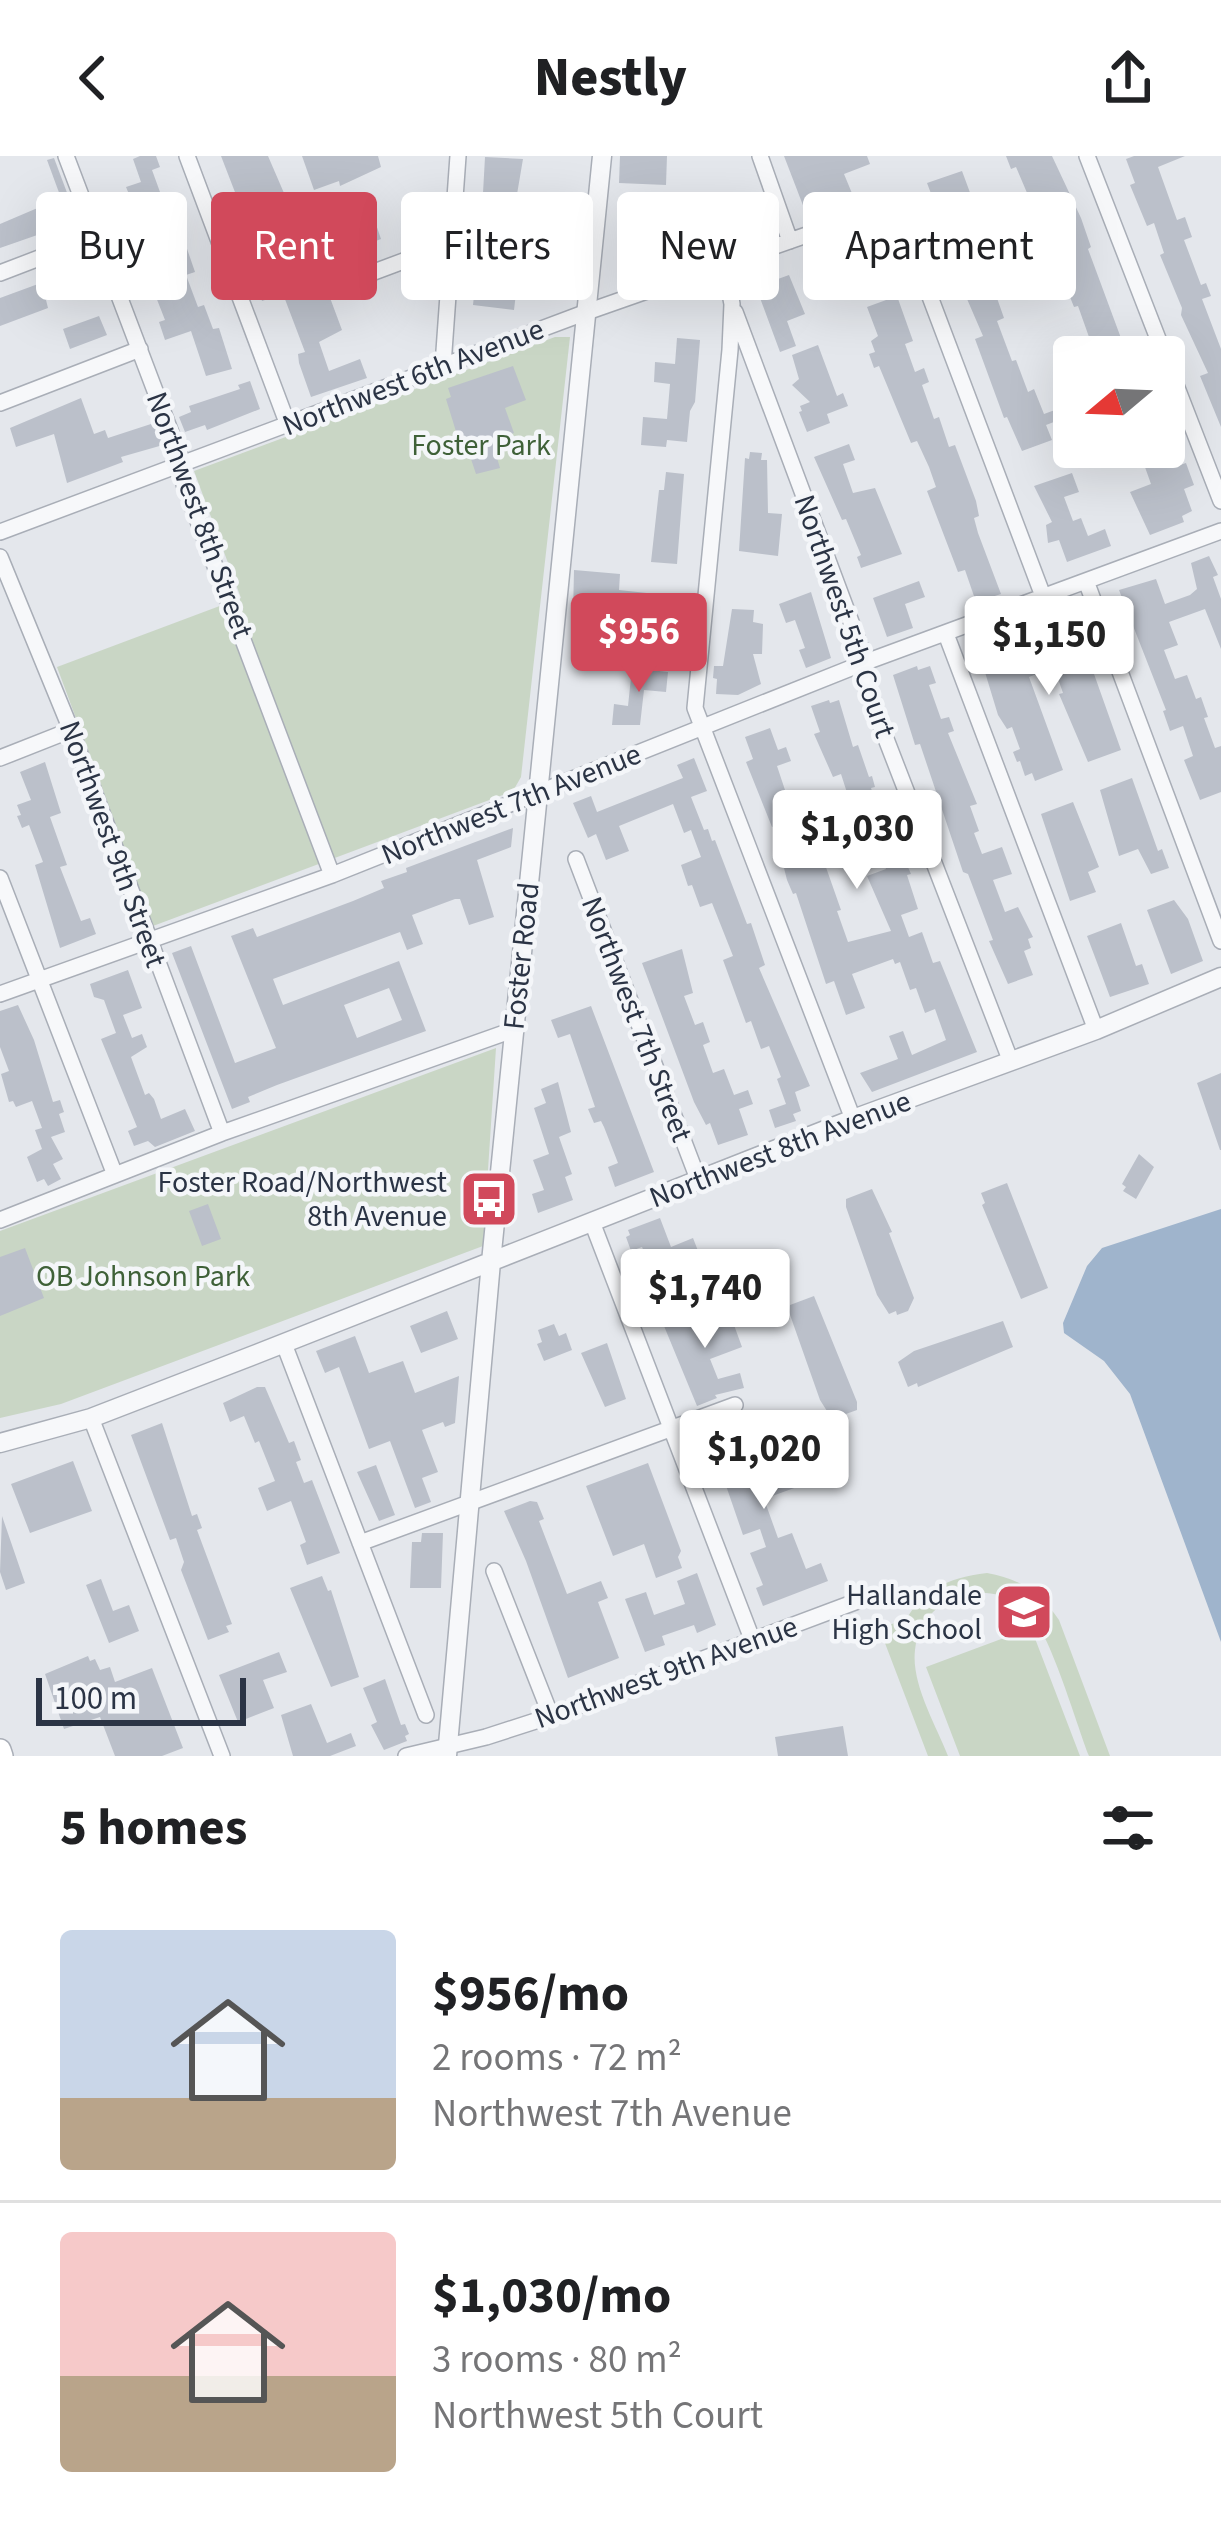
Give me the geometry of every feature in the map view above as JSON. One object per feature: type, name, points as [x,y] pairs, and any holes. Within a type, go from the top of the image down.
[{"type":"street","name":"Northwest 8th Street","points":[[66,156],[81,192]]},
{"type":"street","points":[[188,156],[288,424]]},
{"type":"street","points":[[454,192],[458,156]]},
{"type":"street","name":"Foster Road","points":[[447,1750],[513,1030],[602,156]]},
{"type":"street","points":[[760,156],[790,241]]},
{"type":"street","points":[[1087,156],[1221,501]]},
{"type":"street","name":"Northwest 6th Avenue","points":[[779,244],[895,204],[1043,596]]},
{"type":"street","points":[[0,273],[36,259]]},
{"type":"street","name":"Northwest 8th Street","points":[[122,300],[332,874]]},
{"type":"street","points":[[443,365],[446,300]]},
{"type":"street","name":"Northwest 6th Avenue","points":[[0,532],[620,300]]},
{"type":"street","points":[[731,300],[695,708],[853,1119]]},
{"type":"street","name":"Northwest 5th Court","points":[[732,304],[866,662],[864,682],[1011,1062]]},
{"type":"street","points":[[0,403],[140,350]]},
{"type":"street","name":"Northwest 7th Avenue","points":[[0,994],[332,874],[866,662],[1221,531]]},
{"type":"street","name":"Northwest 9th Street","points":[[0,557],[71,730],[222,1133]]},
{"type":"street","points":[[1086,581],[1221,940]]},
{"type":"street","points":[[946,634],[1096,1030]]},
{"type":"street","points":[[0,758],[71,730]]},
{"type":"street","name":"Northwest 7th Street","points":[[576,859],[698,1180]]},
{"type":"street","points":[[0,878],[115,1175]]},
{"type":"street","name":"Northwest 8th Avenue","points":[[0,1443],[91,1418],[853,1119],[1096,1030],[1221,976]]},
{"type":"street","points":[[0,1220],[222,1133],[513,1030]]},
{"type":"street","points":[[592,1222],[752,1639]]},
{"type":"street","points":[[284,1344],[426,1715]]},
{"type":"street","points":[[360,1543],[735,1405]]},
{"type":"street","points":[[91,1418],[222,1756]]},
{"type":"street","points":[[494,1571],[551,1716]]},
{"type":"street","name":"Northwest 9th Avenue","points":[[406,1756],[447,1750],[551,1716],[855,1602]]},
{"type":"green space","name":"Foster Park","points":[[555,337],[570,337],[521,777],[513,791],[153,926],[57,667],[241,598],[194,471]]},
{"type":"green space","name":"OB Johnson Park","points":[[496,1048],[483,1246],[61,1404],[0,1418],[0,1231]]},
{"type":"green space","points":[[987,1573],[1028,1588],[1059,1620],[1110,1756],[1089,1756],[1054,1657],[1028,1611],[995,1594],[977,1593],[943,1604],[920,1631],[915,1650],[917,1677],[948,1756],[928,1756],[880,1630],[896,1622],[901,1630],[916,1605],[935,1589]]},
{"type":"green space","points":[[1031,1628],[1080,1756],[960,1756],[926,1667]]},
{"type":"water","points":[[1221,1209],[1221,1642],[1130,1394],[1104,1361],[1064,1333],[1063,1323],[1087,1266],[1102,1248]]},
{"type":"building","points":[[156,156],[160,167],[152,170],[160,192],[128,192],[126,187],[141,182],[133,159]]},
{"type":"building","points":[[221,156],[268,156],[284,192],[235,192]]},
{"type":"building","points":[[302,156],[378,156],[381,167],[340,186],[339,181],[314,190]]},
{"type":"building","points":[[620,156],[667,156],[666,185],[619,183]]},
{"type":"building","points":[[784,156],[867,156],[870,164],[844,174],[851,192],[803,192],[803,205]]},
{"type":"building","points":[[1006,156],[1052,156],[1069,192],[1027,192],[1016,167],[1011,169]]},
{"type":"building","points":[[1185,156],[1158,167],[1177,220],[1185,217],[1192,237],[1184,240],[1201,285],[1206,283],[1211,296],[1202,299],[1221,349],[1221,427],[1200,376],[1208,373],[1181,315],[1154,223],[1147,226],[1130,185],[1135,183],[1126,159]]},
{"type":"building","points":[[485,157],[523,159],[517,192],[483,192]]},
{"type":"building","points":[[54,158],[67,192],[59,192],[47,160]]},
{"type":"building","points":[[962,171],[970,192],[930,192],[927,183]]},
{"type":"building","points":[[1076,207],[1120,336],[1089,336],[1078,306],[1074,307]]},
{"type":"building","points":[[36,209],[36,235],[0,248],[0,224]]},
{"type":"building","points":[[187,249],[195,272],[187,275]]},
{"type":"building","points":[[789,275],[805,314],[787,321],[796,346],[780,352],[761,300],[779,300],[779,279]]},
{"type":"building","points":[[187,278],[198,307],[204,305],[213,329],[219,328],[232,369],[206,376],[191,331],[165,340],[159,322],[165,320],[157,300],[187,300]]},
{"type":"building","points":[[36,285],[36,300],[46,300],[48,308],[0,326],[0,298]]},
{"type":"building","points":[[285,300],[331,300],[342,330],[319,342],[329,371],[360,359],[367,378],[311,397],[299,363],[298,354],[305,352]]},
{"type":"building","points":[[474,300],[515,300],[514,310],[473,305]]},
{"type":"building","points":[[898,300],[913,341],[905,344],[915,372],[924,368],[929,382],[922,385],[934,419],[939,417],[949,447],[955,445],[976,501],[978,533],[1001,594],[976,602],[965,570],[958,572],[927,491],[936,487],[929,467],[917,441],[911,443],[879,366],[874,368],[869,354],[875,352],[871,341],[878,336],[867,307]]},
{"type":"building","points":[[967,300],[998,300],[1004,318],[997,321],[1012,361],[1016,360],[1028,392],[1034,389],[1044,414],[1053,411],[1053,422],[1046,425],[1052,440],[1022,451],[1004,418],[975,339],[983,336]]},
{"type":"building","points":[[99,316],[107,335],[70,349],[63,329]]},
{"type":"building","points":[[677,338],[700,340],[687,442],[667,440],[666,447],[641,445],[643,417],[667,419],[670,384],[654,382],[655,362],[675,364]]},
{"type":"building","points":[[818,345],[837,396],[843,393],[848,406],[827,414],[830,423],[807,432],[799,412],[800,406],[810,402],[792,385],[799,379],[792,355]]},
{"type":"building","points":[[513,366],[526,400],[505,408],[514,433],[492,441],[500,468],[476,474],[468,450],[460,453],[455,439],[448,388]]},
{"type":"building","points":[[250,381],[260,409],[207,430],[205,425],[185,432],[179,417],[191,412],[189,406],[240,389],[238,385]]},
{"type":"building","points":[[81,398],[94,434],[105,430],[108,438],[154,423],[163,445],[121,457],[123,462],[67,483],[54,434],[16,447],[10,428]]},
{"type":"building","points":[[849,444],[855,460],[843,464],[853,493],[875,488],[902,554],[861,568],[857,557],[861,555],[846,519],[842,520],[814,457]]},
{"type":"building","points":[[750,452],[762,453],[761,460],[767,460],[768,513],[782,514],[778,556],[739,551],[745,458],[749,459]]},
{"type":"building","points":[[1186,463],[1194,485],[1184,489],[1192,511],[1182,516],[1184,522],[1150,535],[1130,492],[1151,484],[1145,468],[1185,468]]},
{"type":"building","points":[[666,472],[684,474],[677,564],[651,562],[659,490],[664,490]]},
{"type":"building","points":[[1072,473],[1079,492],[1064,497],[1073,521],[1081,518],[1088,536],[1105,529],[1111,546],[1067,562],[1059,540],[1048,543],[1046,525],[1052,522],[1034,486]]},
{"type":"building","points":[[1209,556],[1218,575],[1213,577],[1221,599],[1221,649],[1205,609],[1169,622],[1178,645],[1164,650],[1175,679],[1187,675],[1196,699],[1201,697],[1215,748],[1221,746],[1221,792],[1200,800],[1184,760],[1193,756],[1183,726],[1170,731],[1119,590],[1156,579],[1165,604],[1190,595],[1197,589],[1191,563]]},
{"type":"building","points":[[574,570],[620,574],[619,590],[665,595],[662,638],[622,634],[623,624],[580,620],[573,615]]},
{"type":"building","points":[[919,581],[925,597],[905,604],[913,628],[887,637],[873,598]]},
{"type":"building","points":[[811,592],[831,658],[806,668],[795,620],[786,623],[779,604]]},
{"type":"building","points":[[732,609],[754,610],[753,622],[763,624],[762,654],[753,654],[761,684],[738,695],[716,694],[714,666],[723,666]]},
{"type":"building","points":[[1072,612],[1121,750],[1088,762],[1059,694],[1063,693],[1054,667],[1029,677],[1063,770],[1035,781],[1032,773],[1025,776],[1017,762],[1013,752],[1020,749],[1012,727],[1007,729],[998,715],[977,646],[1005,640],[1012,658],[1024,654],[1027,663],[1050,655],[1039,624]]},
{"type":"building","points":[[917,666],[918,670],[930,666],[936,683],[929,685],[941,719],[949,717],[954,731],[948,733],[977,804],[970,806],[982,854],[1002,847],[1012,874],[993,880],[1005,912],[1018,907],[1033,937],[1028,939],[1031,948],[1024,951],[1033,975],[1008,984],[968,874],[963,872],[920,744],[915,745],[893,675]]},
{"type":"building","points":[[632,668],[668,672],[666,692],[644,690],[640,725],[612,725],[614,704],[628,706]]},
{"type":"building","points":[[839,700],[853,747],[858,745],[872,776],[881,819],[911,874],[907,875],[918,909],[901,915],[909,937],[922,932],[933,963],[940,961],[977,1052],[872,1092],[860,1073],[898,1059],[889,1036],[903,1031],[912,1055],[946,1040],[935,1009],[925,1013],[900,962],[895,964],[893,959],[852,974],[865,1008],[846,1015],[834,981],[826,984],[781,856],[797,850],[786,821],[772,827],[746,762],[753,759],[745,737],[770,728],[778,750],[786,747],[791,761],[777,766],[788,799],[801,794],[810,818],[850,802],[841,774],[833,777],[814,734],[820,732],[811,706]],"holes":[[[846,825],[855,850],[876,843],[886,869],[867,876],[891,931],[848,942],[815,836]]]},
{"type":"building","points":[[694,758],[707,791],[691,797],[704,830],[715,840],[747,924],[751,923],[765,965],[759,968],[810,1086],[795,1092],[801,1111],[793,1114],[796,1121],[775,1128],[769,1110],[786,1104],[777,1079],[781,1077],[769,1046],[761,1049],[751,1021],[746,1023],[723,960],[733,956],[712,903],[700,907],[692,885],[688,886],[681,865],[701,857],[691,830],[684,833],[673,804],[619,826],[629,851],[606,860],[596,834],[588,838],[573,803],[591,796],[597,812],[683,778],[677,765]]},
{"type":"building","points":[[45,762],[61,813],[50,817],[67,865],[60,867],[81,921],[90,918],[96,934],[60,948],[35,865],[43,862],[29,825],[22,828],[17,816],[21,815],[17,805],[31,800],[20,772]]},
{"type":"building","points":[[1132,778],[1158,851],[1162,849],[1169,868],[1151,874],[1138,849],[1119,856],[1100,790]]},
{"type":"building","points":[[1073,802],[1099,867],[1088,872],[1096,892],[1070,901],[1041,814]]},
{"type":"building","points":[[513,828],[511,847],[477,860],[494,917],[469,925],[460,899],[455,899],[412,915],[423,944],[407,950],[400,932],[273,979],[283,1005],[399,961],[426,1031],[277,1085],[232,1109],[172,953],[191,946],[235,1063],[276,1048],[231,936],[253,928],[257,937],[353,901],[384,888],[381,881],[407,872],[406,868]],"holes":[[[389,988],[402,1020],[357,1038],[344,1005]]]},
{"type":"building","points":[[1174,900],[1188,919],[1203,961],[1171,974],[1147,910]]},
{"type":"building","points":[[1121,923],[1136,966],[1142,964],[1149,984],[1110,997],[1087,936]]},
{"type":"building","points":[[682,949],[693,993],[684,996],[695,1025],[703,1022],[710,1042],[703,1045],[713,1073],[724,1069],[734,1095],[748,1090],[753,1104],[739,1109],[748,1135],[718,1145],[710,1123],[706,1125],[694,1102],[642,963]]},
{"type":"building","points":[[128,970],[142,1008],[123,1015],[132,1038],[142,1034],[147,1047],[131,1057],[145,1095],[154,1099],[161,1119],[185,1109],[195,1131],[155,1147],[148,1141],[134,1146],[128,1131],[137,1127],[101,1039],[116,1033],[104,1000],[94,997],[90,984]]},
{"type":"building","points":[[18,1005],[53,1102],[60,1100],[64,1112],[59,1114],[65,1132],[51,1137],[63,1159],[53,1164],[61,1179],[48,1186],[44,1179],[37,1182],[27,1157],[42,1149],[35,1130],[42,1128],[32,1101],[16,1107],[9,1102],[1,1074],[9,1071],[0,1047],[0,1011]]},
{"type":"building","points":[[591,1006],[654,1172],[615,1187],[608,1167],[618,1163],[601,1121],[594,1123],[588,1109],[595,1107],[570,1034],[558,1038],[551,1020]]},
{"type":"building","points":[[1221,1073],[1221,1150],[1220,1150],[1197,1083]]},
{"type":"building","points":[[558,1082],[571,1132],[559,1137],[572,1174],[565,1177],[573,1200],[538,1213],[532,1194],[544,1190],[533,1160],[549,1154],[534,1108],[546,1103],[541,1089]]},
{"type":"building","points":[[1139,1154],[1154,1167],[1136,1199],[1123,1191],[1122,1184]]},
{"type":"building","points":[[1007,1183],[1048,1288],[1021,1299],[982,1205],[981,1193]]},
{"type":"building","points":[[872,1189],[914,1298],[908,1311],[897,1315],[896,1311],[889,1314],[877,1295],[846,1207],[846,1199]]},
{"type":"building","points":[[208,1204],[221,1239],[202,1246],[189,1211]]},
{"type":"building","points":[[660,1218],[671,1247],[693,1238],[702,1261],[700,1266],[657,1282],[642,1247],[631,1251],[626,1237],[628,1230]]},
{"type":"building","points":[[25,1248],[44,1298],[0,1316],[0,1257]]},
{"type":"building","points":[[814,1296],[857,1402],[857,1410],[832,1419],[820,1400],[789,1312],[790,1305]]},
{"type":"building","points":[[726,1303],[742,1347],[710,1359],[718,1379],[740,1373],[744,1388],[715,1395],[717,1398],[697,1406],[664,1326]]},
{"type":"building","points":[[447,1311],[458,1339],[421,1353],[410,1326]]},
{"type":"building","points":[[1003,1321],[1013,1347],[908,1387],[898,1362],[914,1351]]},
{"type":"building","points":[[554,1324],[559,1336],[566,1333],[572,1350],[544,1361],[537,1344],[542,1342],[538,1330]]},
{"type":"building","points":[[355,1336],[369,1373],[403,1361],[415,1393],[459,1376],[455,1423],[422,1430],[438,1472],[422,1478],[431,1502],[415,1508],[390,1441],[369,1449],[339,1367],[325,1373],[316,1351]]},
{"type":"building","points":[[607,1343],[626,1399],[605,1407],[581,1353]]},
{"type":"building","points":[[265,1387],[289,1443],[294,1441],[304,1483],[312,1480],[340,1553],[307,1565],[300,1545],[306,1542],[291,1501],[267,1511],[258,1488],[275,1481],[259,1441],[255,1443],[244,1416],[230,1422],[223,1403]]},
{"type":"building","points":[[162,1423],[232,1624],[226,1626],[229,1632],[208,1640],[181,1570],[184,1562],[176,1538],[170,1540],[131,1435]]},
{"type":"building","points":[[743,1423],[754,1451],[779,1442],[797,1487],[764,1499],[778,1538],[792,1533],[806,1569],[821,1563],[828,1581],[763,1606],[756,1588],[763,1585],[750,1553],[766,1547],[760,1529],[743,1535],[711,1442],[712,1434]]},
{"type":"building","points":[[73,1461],[92,1511],[30,1533],[11,1484]]},
{"type":"building","points":[[648,1463],[681,1551],[682,1568],[656,1578],[644,1544],[613,1556],[586,1486]]},
{"type":"building","points":[[376,1465],[395,1515],[379,1521],[357,1472]]},
{"type":"building","points":[[537,1502],[544,1519],[539,1521],[567,1594],[601,1581],[608,1598],[598,1602],[619,1658],[568,1678],[504,1511]]},
{"type":"building","points":[[2,1516],[25,1583],[6,1590],[0,1572]]},
{"type":"building","points":[[422,1533],[443,1533],[441,1588],[410,1588],[412,1542],[421,1542]]},
{"type":"building","points":[[697,1573],[716,1625],[697,1633],[694,1625],[662,1636],[665,1645],[645,1652],[625,1599],[646,1592],[654,1615],[685,1604],[677,1581]]},
{"type":"building","points":[[322,1576],[331,1590],[359,1677],[331,1687],[290,1588]]},
{"type":"building","points":[[101,1579],[113,1611],[129,1605],[139,1631],[109,1643],[86,1585]]},
{"type":"building","points":[[279,1652],[287,1672],[263,1680],[274,1708],[238,1722],[219,1675]]},
{"type":"building","points":[[88,1656],[100,1670],[110,1667],[115,1682],[152,1668],[183,1748],[162,1756],[115,1756],[100,1717],[64,1729],[45,1674]]},
{"type":"building","points":[[385,1679],[401,1725],[405,1724],[409,1734],[407,1741],[384,1750],[371,1725],[377,1722],[363,1688]]},
{"type":"building","points":[[311,1704],[327,1743],[351,1733],[356,1746],[330,1756],[293,1756],[281,1715]]},
{"type":"building","points":[[843,1726],[848,1756],[778,1756],[775,1737]]},
{"type":"place","name":"Foster Road/Northwest 8th Avenue","points":[[489,1199]]},
{"type":"place","name":"Hallandale High School","points":[[1024,1612]]}]
